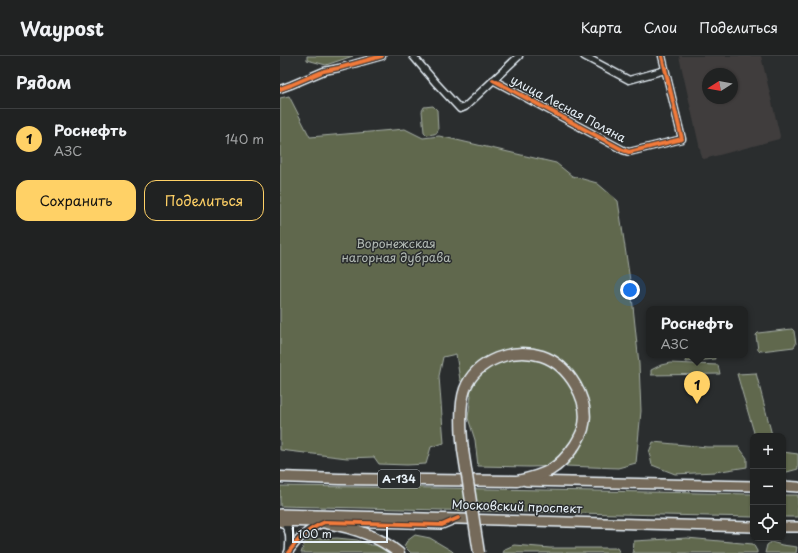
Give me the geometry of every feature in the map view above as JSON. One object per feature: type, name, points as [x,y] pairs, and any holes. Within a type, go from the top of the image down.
[{"type":"highway","points":[[479,553],[461,430],[465,390],[475,373],[492,360],[503,356],[532,354],[552,360],[568,374],[580,393],[583,405],[583,428],[579,438],[568,455],[559,464],[544,474],[532,478],[517,480]]},
{"type":"highway","name":"Московский проспект","points":[[280,477],[340,479],[517,480]]},
{"type":"highway","points":[[280,521],[325,522],[357,530],[376,537],[399,553]]},
{"type":"main road","name":"Московский проспект","points":[[517,480],[750,486]]},
{"type":"main road","points":[[786,486],[798,486]]},
{"type":"main road","name":"Московский проспект","points":[[280,514],[750,527]]},
{"type":"main road","points":[[786,527],[798,527]]},
{"type":"street","points":[[280,89],[324,71],[382,56]]},
{"type":"street","name":"улица Лесная Поляна","points":[[413,56],[460,109],[465,107],[519,56]]},
{"type":"street","points":[[584,56],[629,80],[665,70],[662,56]]},
{"type":"street","name":"улица Лесная Поляна","points":[[493,80],[629,152],[682,139],[665,70]]},
{"type":"street","points":[[289,552],[308,531],[325,522],[442,524],[458,518]]},
{"type":"street","points":[[280,521],[288,526],[290,538],[289,552]]},
{"type":"shaded area","points":[[679,56],[761,56],[780,136],[779,139],[704,159],[702,158]]},
{"type":"green space","points":[[307,56],[353,56],[326,65],[307,60]]},
{"type":"green space","name":"Воронежская нагорная дубрава","points":[[289,96],[310,137],[405,129],[423,138],[439,136],[556,163],[572,176],[597,183],[618,201],[631,287],[639,364],[641,411],[636,463],[618,468],[565,466],[478,466],[475,440],[468,418],[471,395],[460,380],[456,354],[443,357],[439,376],[444,443],[431,447],[426,464],[379,464],[374,457],[347,458],[280,450],[280,98]]},
{"type":"green space","points":[[433,106],[437,110],[438,130],[435,134],[427,135],[424,132],[422,111],[424,107]]},
{"type":"green space","points":[[792,329],[794,331],[796,344],[794,347],[761,351],[758,350],[756,335],[758,333]]},
{"type":"green space","points":[[685,358],[715,359],[686,362]]},
{"type":"green space","points":[[670,363],[718,365],[720,374],[651,375],[651,370],[661,365]]},
{"type":"green space","points":[[756,373],[771,433],[754,433],[737,374]]},
{"type":"green space","points":[[653,442],[707,447],[739,447],[747,458],[747,467],[715,472],[675,474],[652,465],[649,452]]},
{"type":"green space","points":[[786,452],[798,454],[798,469],[787,472]]},
{"type":"green space","points":[[280,486],[750,494],[750,517],[280,506]]},
{"type":"green space","points":[[786,495],[798,495],[798,517],[786,517]]},
{"type":"green space","points":[[415,535],[430,538],[454,553],[411,553],[404,546],[407,541]]},
{"type":"green space","points":[[337,538],[357,540],[371,545],[379,545],[391,553],[301,553],[305,542],[314,539]]},
{"type":"green space","points":[[687,538],[753,544],[757,553],[633,553],[634,541]]},
{"type":"green space","points":[[771,542],[797,547],[796,553],[765,553],[767,545]]},
{"type":"green space","points":[[514,545],[550,548],[617,548],[620,553],[503,553],[505,549]]},
{"type":"cycle path","points":[[280,89],[324,71],[382,56]]},
{"type":"cycle path","points":[[493,80],[629,152],[682,139],[662,56]]},
{"type":"cycle path","points":[[288,553],[304,534],[325,522],[442,525],[458,518]]},
{"type":"place","name":"Роснефть","points":[[697,404]]}]
